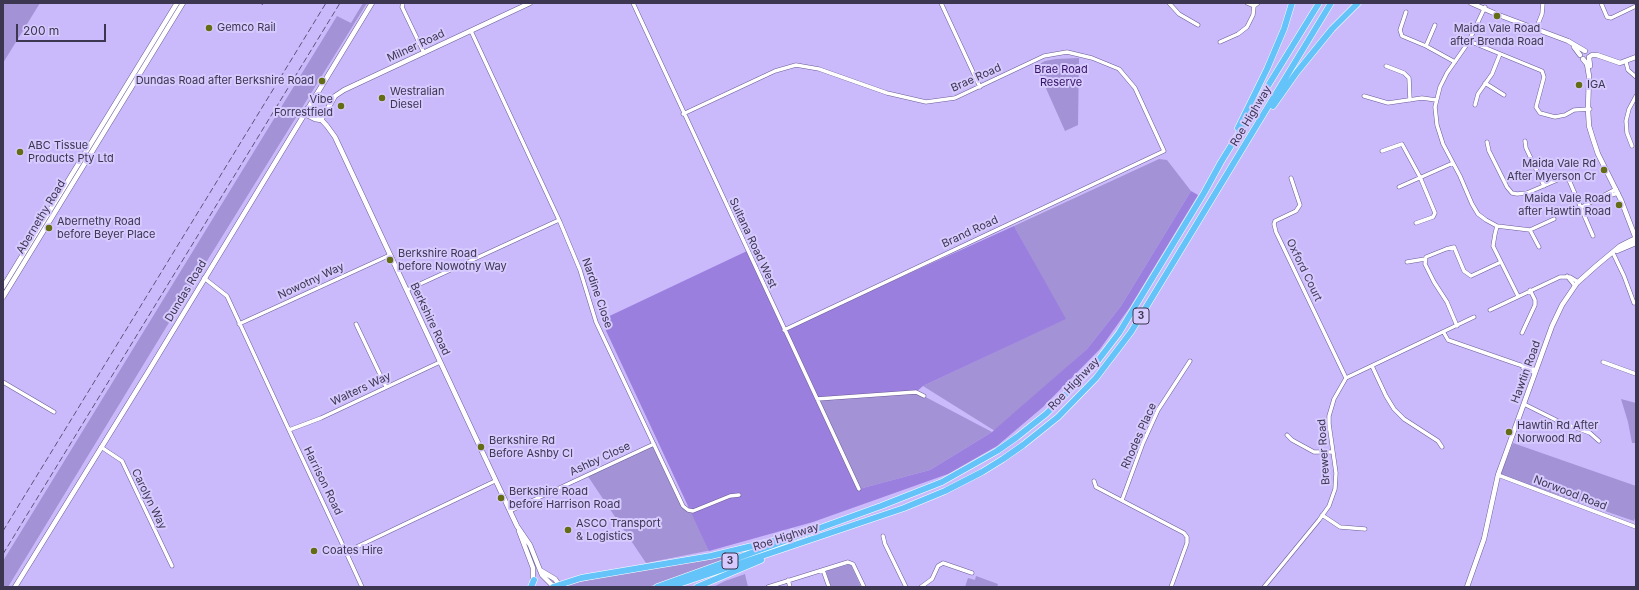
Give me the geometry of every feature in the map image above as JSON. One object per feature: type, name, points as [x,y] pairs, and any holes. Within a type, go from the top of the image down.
[{"type":"highway","points":[[1221,162],[1267,69],[1284,29],[1292,3]]},
{"type":"highway","name":"Roe Highway","points":[[657,587],[922,490],[961,472],[1017,438],[1046,414],[1093,367],[1119,333],[1200,200],[1221,162],[1319,3]]},
{"type":"highway","name":"Roe Highway","points":[[670,587],[904,508],[946,491],[1003,459],[1058,417],[1096,378],[1131,332],[1331,3]]},
{"type":"highway","points":[[1254,131],[1332,29],[1358,3]]},
{"type":"highway","points":[[556,585],[594,576],[710,556],[802,534]]},
{"type":"highway","points":[[698,587],[796,545]]},
{"type":"main road","name":"Abernethy Road","points":[[3,297],[177,3]]},
{"type":"main road","name":"Abernethy Road","points":[[115,109],[183,3]]},
{"type":"main road","name":"Dundas Road","points":[[15,587],[372,3]]},
{"type":"main road","name":"Milner Road","points":[[321,120],[339,92],[530,3]]},
{"type":"main road","points":[[1471,3],[1568,41],[1586,51],[1598,53],[1613,61]]},
{"type":"main road","points":[[1475,3],[1483,7]]},
{"type":"main road","points":[[1548,33],[1578,50],[1587,64],[1589,76],[1591,131],[1595,146],[1636,238]]},
{"type":"main road","points":[[1586,51],[1589,57],[1593,78],[1589,109]]},
{"type":"main road","points":[[1582,57],[1581,52],[1586,51]]},
{"type":"main road","points":[[1582,57],[1587,59],[1592,55],[1597,55],[1620,63],[1636,57]]},
{"type":"main road","name":"Berkshire Road","points":[[306,112],[318,116],[328,126],[335,137],[518,528],[530,545],[544,577],[556,585]]},
{"type":"main road","name":"Abernethy Road","points":[[3,287],[57,204]]},
{"type":"main road","points":[[1630,223],[1636,231]]},
{"type":"main road","name":"Hawtin Road","points":[[1467,587],[1484,539],[1498,475],[1552,326],[1562,305],[1577,284],[1596,266],[1620,246],[1636,238]]},
{"type":"main road","name":"Hawtin Road","points":[[1614,252],[1636,243]]},
{"type":"main road","name":"Berkshire Road","points":[[518,528],[521,540],[532,564],[532,585]]},
{"type":"street","points":[[403,3],[402,7],[424,53]]},
{"type":"street","name":"Sultana Road West","points":[[633,3],[859,489]]},
{"type":"street","points":[[941,3],[980,88]]},
{"type":"street","points":[[1169,3],[1179,14],[1198,25]]},
{"type":"street","points":[[1247,3],[1254,6]]},
{"type":"street","points":[[1254,6],[1258,3]]},
{"type":"street","points":[[1536,28],[1542,14],[1543,3]]},
{"type":"street","points":[[1600,3],[1608,17],[1611,18],[1636,6]]},
{"type":"street","points":[[1220,42],[1238,34],[1247,27],[1254,12],[1254,6]]},
{"type":"street","points":[[1483,7],[1470,41],[1442,82],[1435,107],[1437,125],[1444,144],[1478,214],[1497,226],[1530,230],[1554,219]]},
{"type":"street","points":[[1406,12],[1400,34],[1404,38],[1426,46],[1455,62]]},
{"type":"street","points":[[1426,46],[1435,25]]},
{"type":"street","name":"Nardine Close","points":[[471,31],[559,220],[580,270],[596,322],[684,506],[688,510],[695,511],[730,496],[739,495]]},
{"type":"street","points":[[1470,41],[1542,71],[1544,74],[1536,107],[1540,113],[1555,117],[1565,115],[1574,110],[1589,109]]},
{"type":"street","name":"Brae Road","points":[[684,114],[775,71],[796,65],[819,69],[887,93],[926,102],[955,98],[980,88],[1044,56],[1067,52],[1092,58],[1119,70],[1135,88],[1164,151]]},
{"type":"street","points":[[1475,105],[1478,94],[1492,74],[1500,54]]},
{"type":"street","points":[[1626,62],[1628,70],[1636,77]]},
{"type":"street","points":[[1386,66],[1408,76],[1410,100]]},
{"type":"street","points":[[1485,84],[1504,95]]},
{"type":"street","points":[[1364,96],[1388,103],[1425,98],[1436,100]]},
{"type":"street","points":[[1632,146],[1627,133],[1626,121],[1629,109],[1636,96]]},
{"type":"street","points":[[1525,141],[1526,148],[1544,186]]},
{"type":"street","points":[[1487,142],[1489,151],[1510,192],[1517,194],[1527,193],[1562,178],[1568,179],[1572,184],[1580,208],[1593,236]]},
{"type":"street","points":[[1382,151],[1402,144],[1420,177],[1435,213],[1433,217],[1416,223]]},
{"type":"street","name":"Brand Road","points":[[784,330],[1164,151]]},
{"type":"street","points":[[1399,187],[1453,163]]},
{"type":"street","name":"Oxford Court","points":[[1291,178],[1300,205],[1296,211],[1275,221],[1274,224],[1276,232],[1346,378]]},
{"type":"street","points":[[1580,208],[1615,191]]},
{"type":"street","points":[[407,290],[559,220]]},
{"type":"street","points":[[1497,226],[1494,234],[1494,246],[1518,296]]},
{"type":"street","points":[[1530,230],[1539,247]]},
{"type":"street","points":[[1407,262],[1425,259],[1426,257],[1446,248],[1454,247],[1464,271],[1471,276],[1501,262]]},
{"type":"street","points":[[1614,252],[1634,303]]},
{"type":"street","name":"Nowotny Way","points":[[239,324],[390,254]]},
{"type":"street","points":[[1425,259],[1425,264],[1434,282],[1447,302],[1457,326]]},
{"type":"street","points":[[1490,310],[1560,277],[1567,276],[1577,284]]},
{"type":"street","name":"Harrison Road","points":[[204,278],[227,296],[362,587]]},
{"type":"street","points":[[1522,333],[1535,305],[1535,300],[1530,290]]},
{"type":"street","points":[[1346,378],[1444,333],[1474,317]]},
{"type":"street","points":[[356,324],[386,387]]},
{"type":"street","points":[[1444,333],[1448,340],[1536,372]]},
{"type":"street","name":"Rhodes Place","points":[[1122,500],[1143,443],[1158,410],[1190,361]]},
{"type":"street","name":"Walters Way","points":[[288,430],[321,418],[440,362]]},
{"type":"street","points":[[1603,362],[1636,374]]},
{"type":"street","points":[[1372,366],[1386,396],[1394,409],[1404,419],[1438,441],[1442,447]]},
{"type":"street","name":"Brewer Road","points":[[1264,587],[1329,506],[1336,489],[1336,473],[1329,424],[1331,407],[1338,390],[1346,378]]},
{"type":"street","points":[[3,382],[54,412]]},
{"type":"street","points":[[817,399],[916,392],[924,396]]},
{"type":"street","points":[[1524,404],[1560,422],[1590,433],[1600,441]]},
{"type":"street","points":[[1287,435],[1292,440],[1314,452],[1333,452]]},
{"type":"street","name":"Ashby Close","points":[[510,511],[654,444]]},
{"type":"street","name":"Carolyn Way","points":[[101,447],[122,461],[172,566]]},
{"type":"street","name":"Norwood Road","points":[[1498,475],[1636,526]]},
{"type":"street","points":[[346,552],[495,481]]},
{"type":"street","points":[[1094,481],[1096,487],[1184,532],[1187,537],[1187,543],[1171,587]]},
{"type":"street","points":[[1322,515],[1340,528],[1365,529]]},
{"type":"street","points":[[883,536],[885,544],[906,587]]},
{"type":"street","points":[[768,587],[848,562],[853,564],[864,587]]},
{"type":"street","points":[[921,587],[930,581],[938,566],[943,563],[972,573]]},
{"type":"street","points":[[823,570],[828,587]]},
{"type":"street","points":[[788,580],[790,587]]},
{"type":"green space","points":[[3,3],[40,3],[3,63]]},
{"type":"green space","points":[[363,3],[367,3],[184,298],[8,587],[3,587],[3,561],[337,16],[351,23]]},
{"type":"green space","name":"Brae Road Reserve","points":[[1079,58],[1078,125],[1065,131],[1036,66],[1045,61]]},
{"type":"green space","points":[[1159,159],[1167,160],[1191,191],[1121,306],[1087,349],[995,431],[923,386],[1065,319],[1014,226]]},
{"type":"green space","points":[[916,392],[992,432],[930,470],[859,489],[817,399]]},
{"type":"green space","points":[[1621,399],[1636,403],[1636,443],[1632,443],[1628,422]]},
{"type":"green space","points":[[1513,443],[1636,486],[1636,515],[1634,521],[1500,475]]},
{"type":"green space","points":[[654,444],[684,508],[691,511],[712,550],[646,563],[587,475]]},
{"type":"green space","points":[[781,541],[648,587],[564,587],[575,583]]},
{"type":"green space","points":[[851,565],[861,587],[831,587],[826,571]]},
{"type":"green space","points":[[745,574],[748,587],[713,587],[725,581]]},
{"type":"green space","points":[[976,576],[998,584],[997,587],[965,587],[968,578],[975,580]]},
{"type":"shaded area","points":[[1191,191],[1198,195],[1130,307],[1100,349],[1043,407],[997,446],[948,474],[813,522],[709,551],[601,320],[747,251],[784,330],[1014,226],[1066,319],[923,386],[916,392],[817,399],[859,489],[930,470],[992,432],[1087,349],[1121,306]]},
{"type":"railway","points":[[3,531],[326,3]]},
{"type":"railway","points":[[3,554],[340,3]]},
{"type":"place","name":"Maida Vale Road after Brenda Road","points":[[1497,16]]},
{"type":"place","name":"Gemco Rail","points":[[209,28]]},
{"type":"place","name":"Dundas Road after Berkshire Road","points":[[322,81]]},
{"type":"place","name":"IGA","points":[[1579,85]]},
{"type":"place","name":"Westralian Diesel","points":[[382,98]]},
{"type":"place","name":"Vibe Forrestfield","points":[[341,106]]},
{"type":"place","name":"ABC Tissue Products Pty Ltd","points":[[20,152]]},
{"type":"place","name":"Maida Vale Rd After Myerson Cr","points":[[1604,170]]},
{"type":"place","name":"Maida Vale Road after Hawtin Road","points":[[1619,205]]},
{"type":"place","name":"Abernethy Road before Beyer Place","points":[[49,228]]},
{"type":"place","name":"Berkshire Road before Nowotny Way","points":[[390,260]]},
{"type":"place","name":"Hawtin Rd After Norwood Rd","points":[[1509,432]]},
{"type":"place","name":"Berkshire Rd Before Ashby Cl","points":[[481,447]]},
{"type":"place","name":"Berkshire Road before Harrison Road","points":[[501,498]]},
{"type":"place","name":"ASCO Transport & Logistics","points":[[568,530]]},
{"type":"place","name":"Coates Hire","points":[[314,551]]}]
